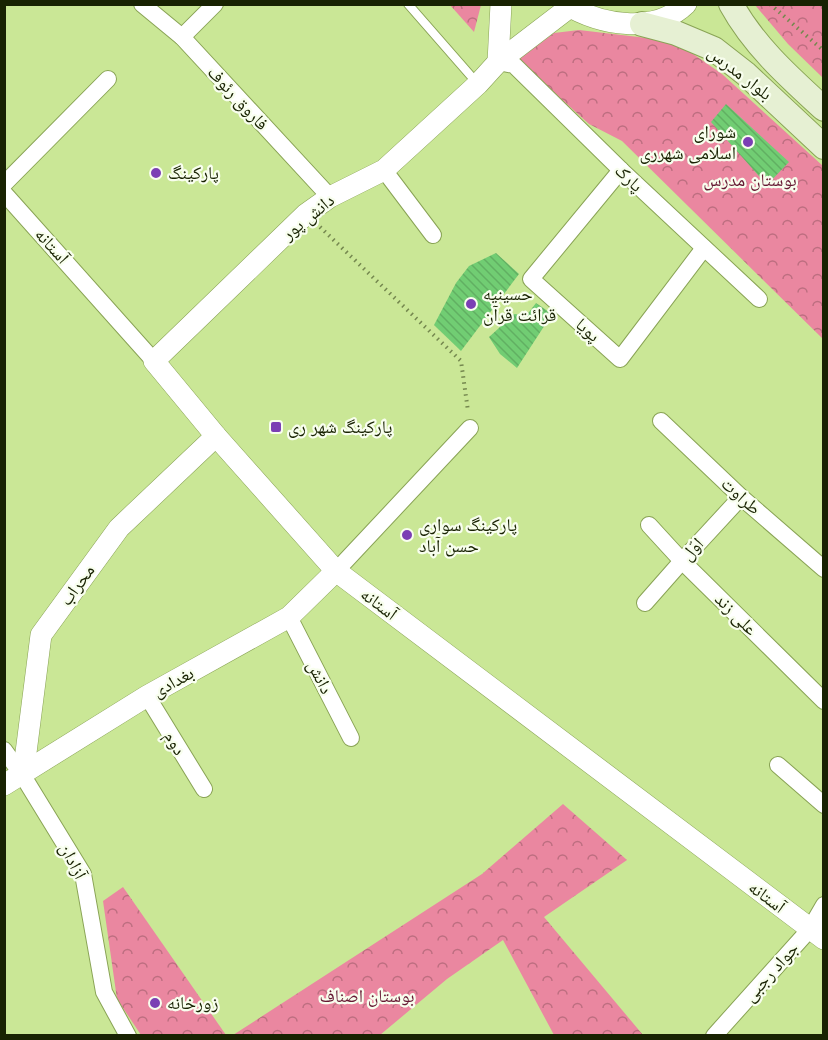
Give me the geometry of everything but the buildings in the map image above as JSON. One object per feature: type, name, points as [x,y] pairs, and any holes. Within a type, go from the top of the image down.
[{"type":"main road","name":"بلوار مدرس","points":[[731,4],[738,18],[766,54],[824,109]]},
{"type":"main road","name":"بلوار مدرس","points":[[642,24],[676,33],[714,49],[746,74],[824,147]]},
{"type":"street","name":"فاروق رئوف","points":[[142,4],[182,37],[330,197]]},
{"type":"street","points":[[182,37],[215,4]]},
{"type":"street","points":[[498,62],[501,4]]},
{"type":"street","points":[[567,6],[595,18],[619,23],[642,24],[662,20],[680,11],[686,4]]},
{"type":"street","name":"دانش پور","points":[[154,361],[306,214],[330,197],[384,170],[478,84],[498,62],[567,6]]},
{"type":"street","name":"پارک","points":[[498,62],[514,65],[621,170],[759,299]]},
{"type":"street","points":[[4,184],[108,79]]},
{"type":"street","points":[[384,170],[434,235]]},
{"type":"street","name":"پویا","points":[[621,170],[531,279],[620,359],[704,248]]},
{"type":"street","name":"آستانه","points":[[4,193],[154,361],[216,436],[336,571],[817,934]]},
{"type":"street","name":"طراوت","points":[[661,421],[741,497],[824,569]]},
{"type":"street","points":[[336,571],[470,428]]},
{"type":"street","name":"محراب","points":[[14,780],[41,635],[119,528],[216,436]]},
{"type":"street","name":"اوّل","points":[[645,603],[741,497]]},
{"type":"street","name":"علی زند","points":[[650,525],[682,561],[824,700]]},
{"type":"street","name":"بغدادی","points":[[14,780],[147,696],[289,617],[336,571]]},
{"type":"street","name":"دانش","points":[[289,617],[351,738]]},
{"type":"street","name":"دوم","points":[[147,696],[204,789]]},
{"type":"street","name":"آزادان","points":[[4,750],[14,780],[83,874],[104,992],[128,1035]]},
{"type":"street","points":[[778,765],[824,805]]},
{"type":"street","name":"جواد رجبی","points":[[714,1035],[817,934],[824,905]]},
{"type":"lane","points":[[408,4],[478,84]]},
{"type":"path","points":[[770,4],[824,51]]},
{"type":"path","points":[[306,214],[461,361],[470,428]]},
{"type":"green space","points":[[450,5],[481,5],[474,32]]},
{"type":"green space","points":[[755,5],[823,5],[823,78],[788,44]]},
{"type":"green space","name":"بوستان مدرس","points":[[579,30],[647,38],[683,47],[722,74],[823,166],[823,339],[622,141],[589,124],[518,60],[554,33]]},
{"type":"green space","name":"بوستان اصناف","points":[[563,804],[627,860],[544,917],[643,1035],[554,1035],[503,940],[447,979],[380,1035],[233,1035],[482,874]]},
{"type":"green space","points":[[123,887],[226,1035],[141,1035],[117,999],[103,901]]},
{"type":"place","name":"شورای اسلامی شهرری","points":[[748,142]]},
{"type":"place","name":"پارکینگ","points":[[156,173]]},
{"type":"place","name":"حسینیه قرائت قرآن","points":[[471,304]]},
{"type":"place","name":"پارکینگ شهر ری","points":[[276,427]]},
{"type":"place","name":"پارکینگ سواری حسن آباد","points":[[407,535]]},
{"type":"place","name":"زورخانه","points":[[155,1003]]}]
